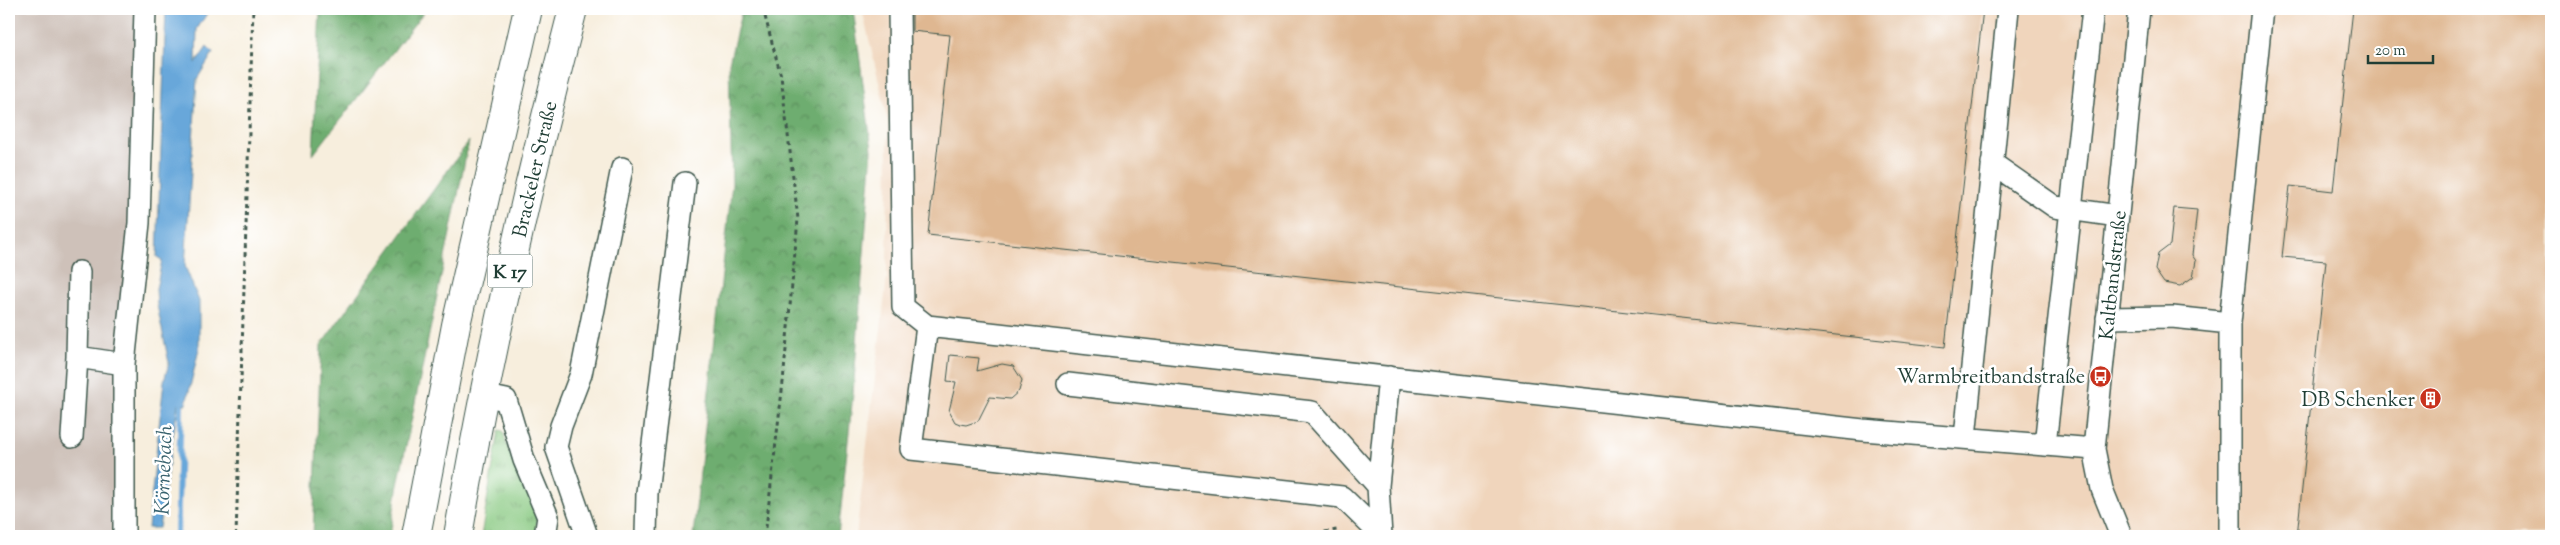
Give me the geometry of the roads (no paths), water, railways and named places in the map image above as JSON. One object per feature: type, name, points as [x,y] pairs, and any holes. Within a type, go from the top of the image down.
[{"type":"highway","name":"Brackeler Straße","points":[[416,536],[456,325],[528,9]]},
{"type":"highway","name":"Brackeler Straße","points":[[458,536],[482,395],[529,187],[573,9]]},
{"type":"street","points":[[124,536],[124,364],[139,223],[145,9]]},
{"type":"street","points":[[899,9],[903,307],[927,326],[1863,430],[2094,449]]},
{"type":"street","points":[[1965,437],[2008,9]]},
{"type":"street","points":[[2045,445],[2092,9]]},
{"type":"street","name":"Kaltbandstraße","points":[[2121,536],[2102,489],[2094,449],[2139,9]]},
{"type":"street","points":[[2230,536],[2230,323],[2262,9]]},
{"type":"street","points":[[1992,163],[2054,207],[2118,216]]},
{"type":"street","points":[[587,536],[556,447],[561,426],[581,374],[622,168]]},
{"type":"street","points":[[646,536],[647,493],[685,183]]},
{"type":"street","points":[[72,437],[79,272]]},
{"type":"street","points":[[2107,318],[2172,317],[2230,323]]},
{"type":"street","points":[[927,326],[911,449],[1342,497],[1382,536]]},
{"type":"street","points":[[76,357],[124,364]]},
{"type":"street","points":[[1382,536],[1378,486],[1389,377]]},
{"type":"street","points":[[1068,384],[1312,412],[1378,486]]},
{"type":"street","points":[[482,395],[506,400],[524,460],[548,517],[545,536]]},
{"type":"water","points":[[166,9],[210,9],[197,29],[196,63],[207,47],[213,53],[197,79],[185,266],[199,301],[199,349],[186,404],[178,404],[159,528],[148,528],[164,381],[169,363],[157,305],[156,289],[162,260],[157,257]]},
{"type":"waterway","name":"Körnebach","points":[[177,536],[181,406]]},
{"type":"place","name":"Warmbreitbandstraße","points":[[2101,376]]},
{"type":"place","name":"DB Schenker","points":[[2431,399]]}]
